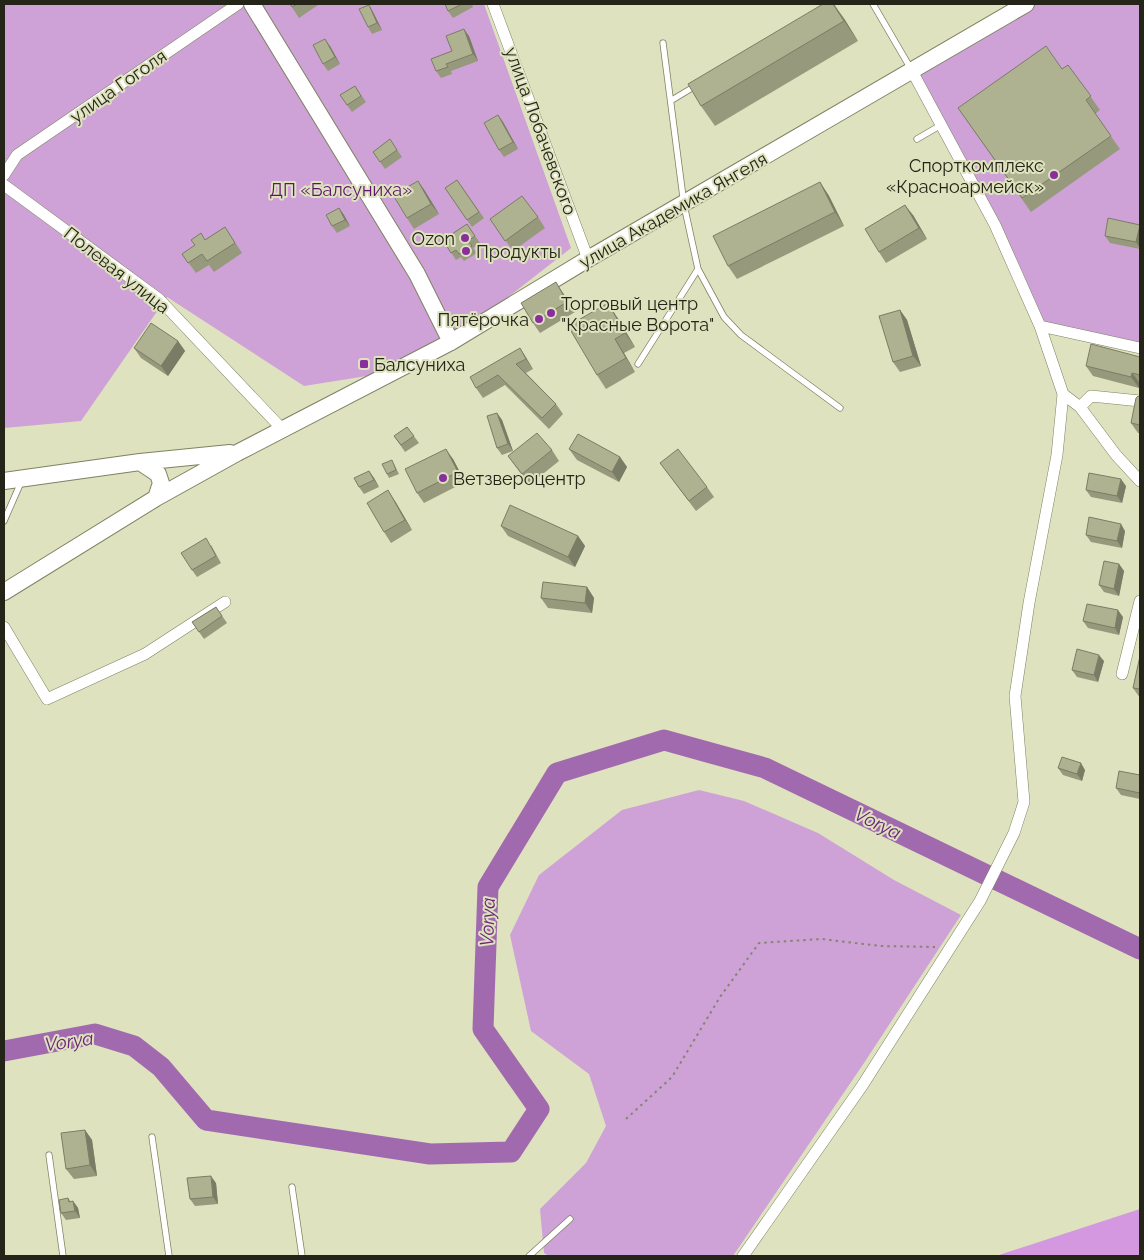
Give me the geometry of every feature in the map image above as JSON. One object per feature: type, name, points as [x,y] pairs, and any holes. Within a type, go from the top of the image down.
[{"type":"main road","points":[[252,4],[417,274],[451,342]]},
{"type":"main road","name":"улица Академика Янгеля","points":[[4,592],[156,498],[237,453],[451,342],[588,259],[684,205],[1026,4]]},
{"type":"main road","points":[[4,481],[140,462],[237,453]]},
{"type":"main road","points":[[140,462],[158,474],[161,483],[156,498]]},
{"type":"street","name":"улица Гоголя","points":[[4,175],[18,155],[238,4]]},
{"type":"street","name":"улица Лобачевского","points":[[493,4],[588,259]]},
{"type":"street","points":[[743,1256],[862,1086],[980,902],[1014,833],[1024,802],[1015,696],[1029,603],[1057,455],[1062,394],[1040,326],[995,225],[912,70]]},
{"type":"street","name":"Полевая улица","points":[[4,184],[159,299],[284,430]]},
{"type":"street","points":[[1040,326],[1140,348]]},
{"type":"street","points":[[1062,394],[1080,406],[1116,455],[1140,481]]},
{"type":"street","points":[[1080,406],[1091,396],[1140,401]]},
{"type":"street","points":[[1122,674],[1140,601]]},
{"type":"street","points":[[4,627],[47,699],[145,654],[225,602]]},
{"type":"lane","points":[[873,4],[912,70]]},
{"type":"lane","points":[[663,43],[672,100],[684,205],[698,269],[724,317],[741,335],[840,408]]},
{"type":"lane","points":[[672,100],[705,80]]},
{"type":"lane","points":[[917,139],[941,125]]},
{"type":"lane","points":[[638,364],[698,269]]},
{"type":"lane","points":[[4,521],[22,479]]},
{"type":"lane","points":[[152,1137],[169,1256]]},
{"type":"lane","points":[[49,1155],[63,1256]]},
{"type":"lane","points":[[292,1186],[302,1256]]},
{"type":"lane","points":[[529,1256],[570,1219]]},
{"type":"path","points":[[626,1119],[672,1077],[720,997],[759,942],[822,939],[880,946],[950,948]]},
{"type":"green space","name":"ДП «Балсуниха»","points":[[4,4],[484,4],[571,248],[451,342],[392,372],[304,386],[167,297],[81,421],[4,428]]},
{"type":"green space","name":"Спорткомплекс «Красноармейск»","points":[[1026,4],[1140,4],[1140,348],[1040,326],[912,71]]},
{"type":"green space","points":[[699,790],[744,801],[818,833],[894,880],[961,915],[864,1063],[733,1256],[549,1256],[544,1253],[540,1209],[586,1163],[606,1126],[589,1074],[531,1031],[510,935],[539,875],[622,810]]},
{"type":"shaded area","points":[[1140,1209],[1140,1256],[996,1256]]},
{"type":"building","points":[[445,4],[462,4],[448,11]]},
{"type":"building","points":[[823,4],[833,4],[844,21],[701,106],[688,84]]},
{"type":"building","points":[[369,5],[377,23],[368,27],[359,9]]},
{"type":"building","points":[[464,29],[473,54],[446,64],[448,67],[436,71],[431,59],[452,51],[446,36]]},
{"type":"building","points":[[325,39],[335,57],[323,64],[313,45]]},
{"type":"building","points":[[1046,46],[1062,69],[1068,65],[1091,96],[1086,100],[1111,136],[1022,198],[958,108]]},
{"type":"building","points":[[355,86],[361,96],[347,105],[340,95]]},
{"type":"building","points":[[498,115],[513,142],[499,150],[484,123]]},
{"type":"building","points":[[390,139],[397,150],[380,162],[373,152]]},
{"type":"building","points":[[457,180],[479,212],[467,220],[445,188]]},
{"type":"building","points":[[418,181],[431,204],[407,218],[393,195]]},
{"type":"building","points":[[820,182],[835,212],[728,266],[713,236]]},
{"type":"building","points":[[522,196],[538,217],[505,241],[490,219]]},
{"type":"building","points":[[905,205],[919,228],[879,252],[865,229]]},
{"type":"building","points":[[339,208],[345,220],[332,226],[326,215]]},
{"type":"building","points":[[1108,218],[1140,225],[1136,242],[1105,236]]},
{"type":"building","points":[[467,224],[475,236],[468,241],[472,246],[459,254],[456,250],[451,253],[443,240]]},
{"type":"building","points":[[225,227],[235,243],[207,261],[202,254],[188,263],[182,254],[195,245],[191,240],[201,233],[205,240]]},
{"type":"building","points":[[556,282],[567,302],[533,323],[521,303]]},
{"type":"building","points":[[608,303],[625,333],[615,339],[626,358],[597,375],[568,326]]},
{"type":"building","points":[[900,310],[913,356],[893,362],[879,316]]},
{"type":"building","points":[[151,323],[178,341],[161,366],[134,348]]},
{"type":"building","points":[[1091,344],[1140,357],[1140,375],[1132,373],[1131,377],[1086,366]]},
{"type":"building","points":[[520,348],[526,359],[516,364],[556,404],[542,418],[498,375],[476,388],[470,377]]},
{"type":"building","points":[[1138,396],[1140,397],[1140,425],[1131,423]]},
{"type":"building","points":[[497,413],[508,444],[497,448],[487,416]]},
{"type":"building","points":[[407,427],[414,436],[401,445],[394,436]]},
{"type":"building","points":[[537,433],[552,450],[522,474],[508,456]]},
{"type":"building","points":[[578,434],[620,457],[612,472],[569,449]]},
{"type":"building","points":[[446,449],[458,472],[417,493],[405,469]]},
{"type":"building","points":[[678,449],[707,487],[689,501],[660,463]]},
{"type":"building","points":[[392,460],[396,470],[387,474],[382,464]]},
{"type":"building","points":[[369,471],[374,480],[359,487],[354,478]]},
{"type":"building","points":[[1089,473],[1121,479],[1117,496],[1086,490]]},
{"type":"building","points":[[388,490],[405,520],[384,532],[367,503]]},
{"type":"building","points":[[510,505],[578,536],[568,557],[501,526]]},
{"type":"building","points":[[1089,517],[1121,524],[1117,541],[1086,535]]},
{"type":"building","points":[[206,538],[216,556],[192,570],[181,553]]},
{"type":"building","points":[[1104,561],[1119,564],[1114,589],[1099,585]]},
{"type":"building","points":[[543,582],[587,587],[585,603],[541,598]]},
{"type":"building","points":[[1087,604],[1118,610],[1115,628],[1083,621]]},
{"type":"building","points":[[216,607],[222,616],[199,632],[192,622]]},
{"type":"building","points":[[1077,649],[1099,655],[1094,675],[1072,670]]},
{"type":"building","points":[[1140,656],[1140,689],[1133,688]]},
{"type":"building","points":[[1062,757],[1081,763],[1077,774],[1058,768]]},
{"type":"building","points":[[1119,771],[1140,775],[1140,793],[1116,788]]},
{"type":"building","points":[[85,1130],[90,1165],[66,1169],[61,1133]]},
{"type":"building","points":[[211,1176],[213,1197],[190,1199],[187,1178]]},
{"type":"building","points":[[68,1198],[69,1202],[73,1201],[75,1211],[61,1213],[59,1200]]},
{"type":"waterway","name":"Vorya","points":[[4,1051],[95,1034],[134,1046],[161,1067],[206,1120],[430,1154],[511,1152],[539,1109],[483,1029],[488,887],[557,773],[664,740],[765,768],[1140,949]]},
{"type":"place","name":"Спорткомплекс «Красноармейск»","points":[[1054,175]]},
{"type":"place","name":"Ozon","points":[[465,238]]},
{"type":"place","name":"Продукты","points":[[466,251]]},
{"type":"place","name":"Торговый центр \"Красные Ворота\"","points":[[551,313]]},
{"type":"place","name":"Пятёрочка","points":[[539,319]]},
{"type":"place","name":"Балсуниха","points":[[364,364]]},
{"type":"place","name":"Ветзвероцентр","points":[[443,478]]}]
